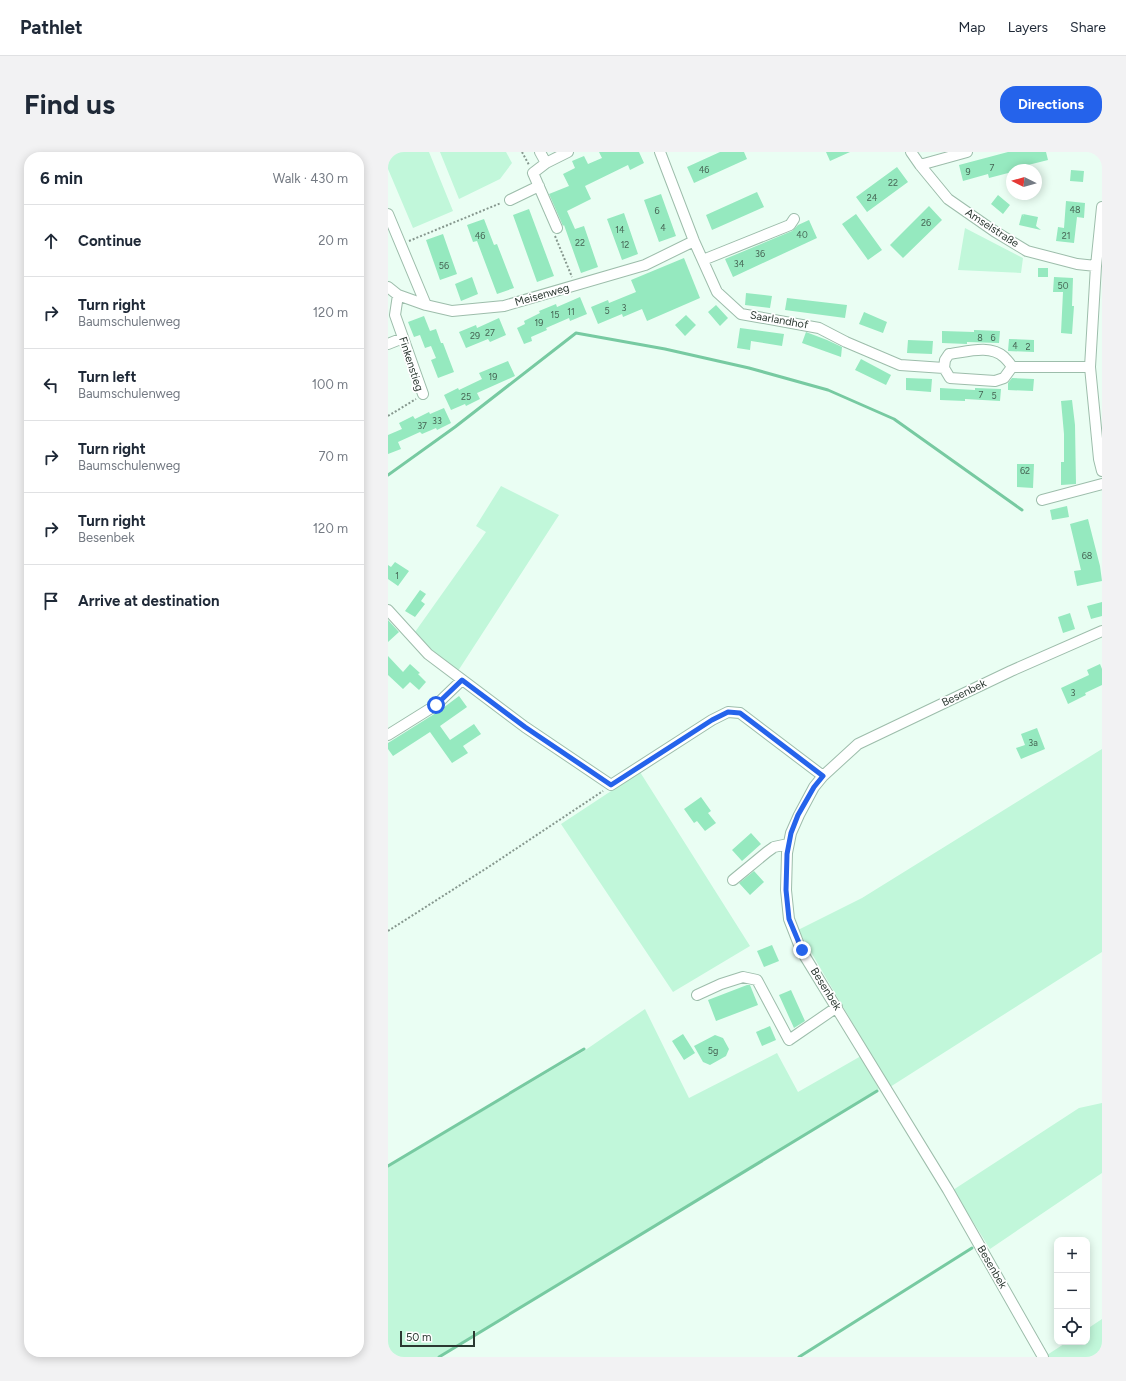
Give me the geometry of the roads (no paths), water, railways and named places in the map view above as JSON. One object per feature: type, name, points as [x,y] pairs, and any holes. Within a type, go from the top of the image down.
[{"type":"street","points":[[540,152],[546,163]]},
{"type":"street","points":[[556,231],[533,173],[546,163],[568,152]]},
{"type":"street","name":"Saarlandhof","points":[[660,152],[694,241],[717,292],[740,314],[818,328],[846,342],[900,365],[944,368]]},
{"type":"street","name":"Amselstraße","points":[[911,152],[948,199],[994,231],[1027,251],[1098,270]]},
{"type":"street","points":[[920,165],[967,152]]},
{"type":"street","points":[[510,200],[541,191]]},
{"type":"street","points":[[1102,206],[1090,367],[1102,471]]},
{"type":"street","points":[[388,214],[426,305]]},
{"type":"street","points":[[703,260],[790,225],[794,219]]},
{"type":"street","name":"Meisenweg","points":[[388,287],[398,295],[426,305],[452,311],[504,306],[645,265],[694,241]]},
{"type":"street","name":"Finkenstieg","points":[[398,295],[391,315],[403,338],[423,394]]},
{"type":"street","points":[[388,344],[403,338]]},
{"type":"street","points":[[982,350],[995,352],[1004,356],[1012,367],[1004,378],[995,381],[950,378],[944,368],[945,360],[950,354],[982,350]]},
{"type":"street","points":[[1012,367],[1090,367]]},
{"type":"street","points":[[1042,500],[1102,484]]},
{"type":"street","points":[[388,610],[428,654],[525,727],[611,785],[712,720],[728,712],[740,713],[823,776]]},
{"type":"street","name":"Besenbek","points":[[1044,1357],[948,1190],[802,950],[789,919],[786,890],[787,854],[791,833],[798,815],[814,787],[823,776],[858,744],[1011,670],[1102,631]]},
{"type":"street","points":[[388,735],[436,705],[462,680]]},
{"type":"street","points":[[733,880],[774,847],[788,844]]},
{"type":"street","points":[[697,996],[721,984],[743,977],[758,980],[789,1040],[837,1007]]},
{"type":"waterway","points":[[388,475],[455,427],[576,333],[665,349],[749,368],[828,390],[894,419],[1022,510]]},
{"type":"waterway","points":[[388,1166],[584,1049]]},
{"type":"waterway","points":[[439,1357],[877,1091]]},
{"type":"waterway","points":[[799,1357],[972,1248]]}]
